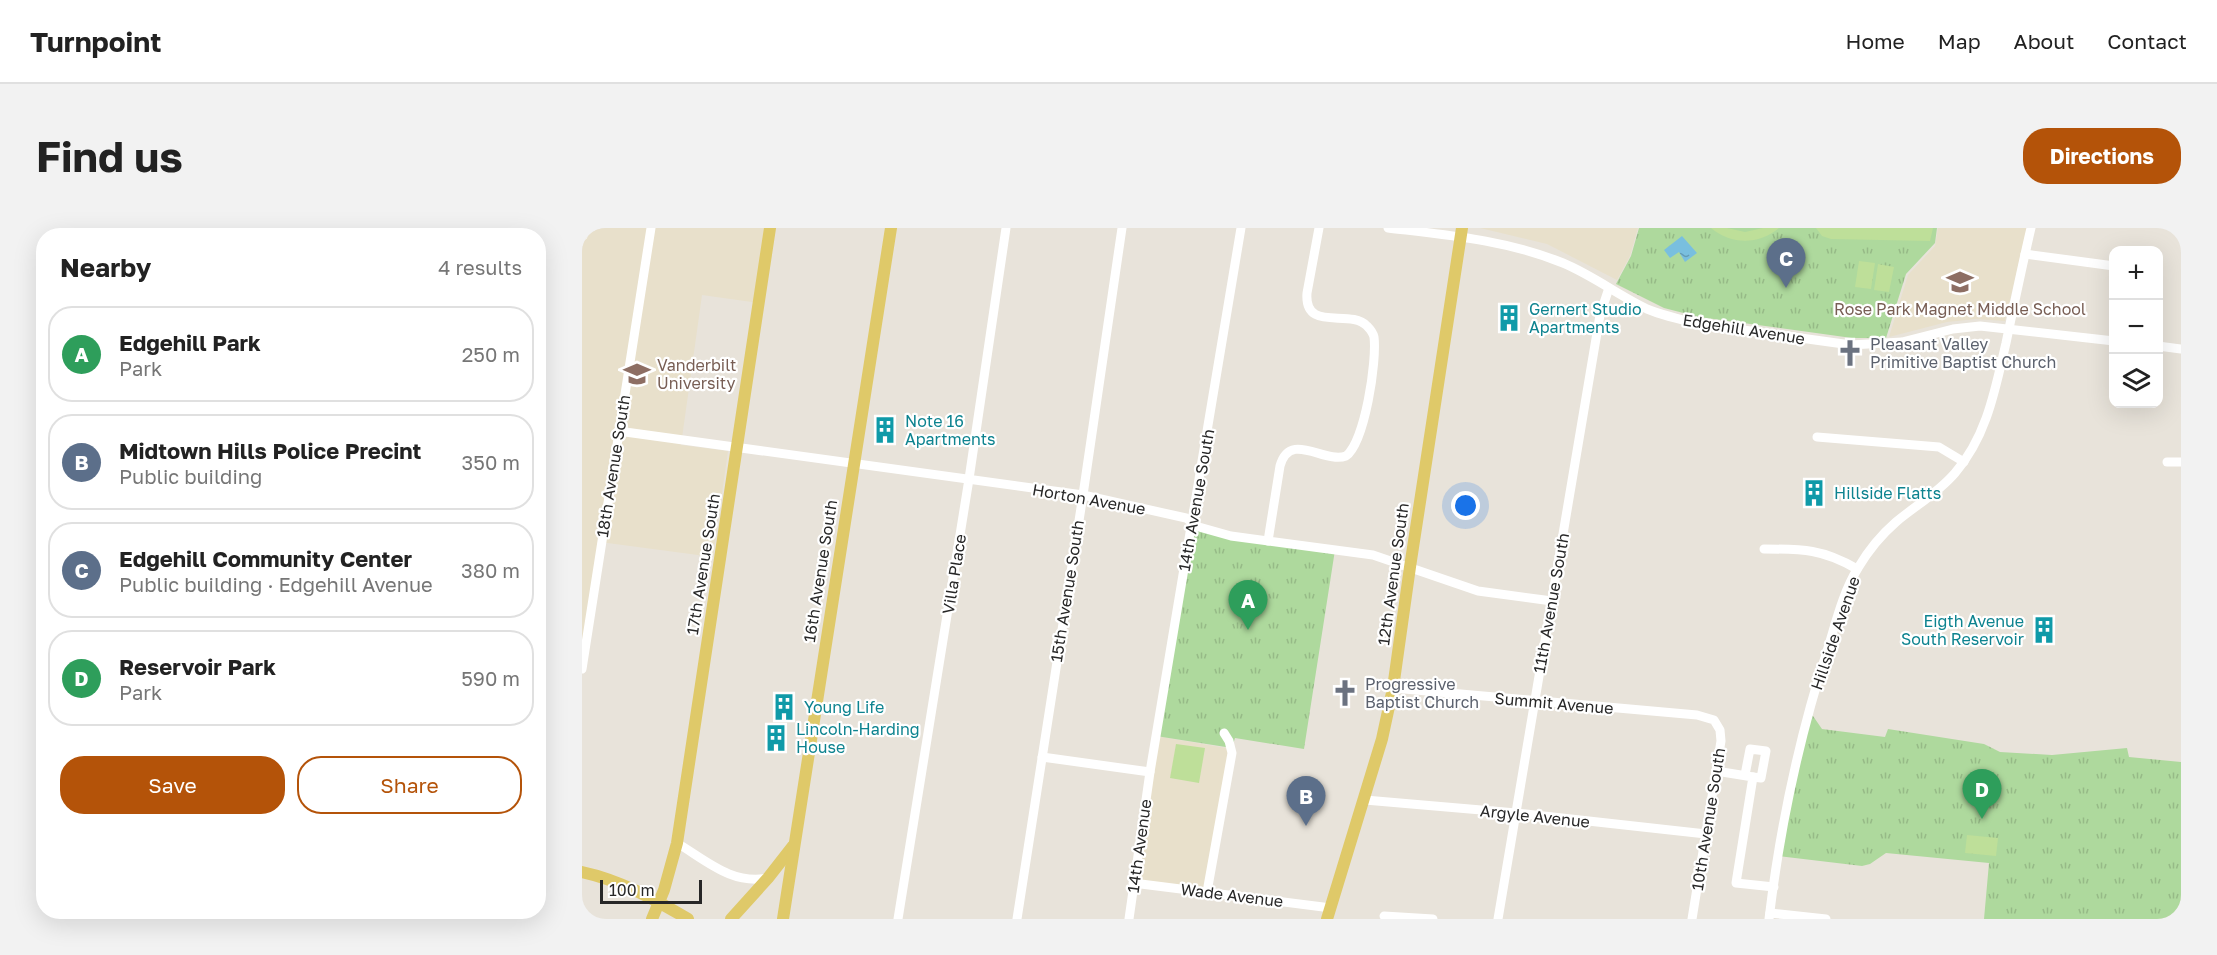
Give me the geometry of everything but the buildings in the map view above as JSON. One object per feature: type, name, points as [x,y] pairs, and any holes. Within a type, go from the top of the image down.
[{"type":"main road","name":"17th Avenue South","points":[[652,919],[660,902],[677,843],[770,228]]},
{"type":"main road","name":"16th Avenue South","points":[[783,919],[891,228]]},
{"type":"main road","name":"12th Avenue South","points":[[1329,914],[1365,800],[1393,688],[1461,233]]},
{"type":"main road","points":[[731,919],[794,845]]},
{"type":"main road","points":[[582,872],[610,879],[660,902],[688,919]]},
{"type":"street","name":"18th Avenue South","points":[[582,669],[651,228]]},
{"type":"street","name":"Villa Place","points":[[898,919],[969,479],[1006,228]]},
{"type":"street","name":"15th Avenue South","points":[[1017,919],[1122,228]]},
{"type":"street","name":"14th Avenue South","points":[[1150,772],[1241,228]]},
{"type":"street","points":[[1268,541],[1275,494],[1284,457],[1292,450],[1302,448],[1335,458],[1346,456],[1357,442],[1367,407],[1373,348],[1372,332],[1366,324],[1358,320],[1327,319],[1319,316],[1311,310],[1307,300],[1319,228]]},
{"type":"street","name":"Edgehill Avenue","points":[[1388,228],[1461,233],[1543,255],[1571,267],[1646,308],[1675,319],[1709,326],[1851,345],[1902,342],[1968,327],[2010,328],[2109,340]]},
{"type":"street","name":"Hillside Avenue","points":[[1769,916],[1787,804],[1803,729],[1840,609],[1857,568],[1888,529],[1936,492],[1964,462],[1981,432],[1990,410],[2031,228]]},
{"type":"street","points":[[2025,254],[2109,265]]},
{"type":"street","name":"11th Avenue South","points":[[1498,919],[1600,315],[1610,288]]},
{"type":"street","points":[[2163,347],[2181,349]]},
{"type":"street","name":"Horton Avenue","points":[[618,431],[1083,495],[1186,518],[1199,527],[1231,536],[1372,555],[1478,591],[1552,601]]},
{"type":"street","points":[[1817,437],[1939,447],[1964,462]]},
{"type":"street","points":[[2167,462],[2181,462]]},
{"type":"street","points":[[1764,549],[1811,550],[1827,554],[1857,568]]},
{"type":"street","name":"Summit Avenue","points":[[1393,688],[1697,715],[1714,720]]},
{"type":"street","name":"10th Avenue South","points":[[1692,919],[1721,741],[1720,730],[1714,720]]},
{"type":"street","points":[[1207,892],[1232,753],[1224,733]]},
{"type":"street","points":[[1042,757],[1150,772]]},
{"type":"street","points":[[1716,771],[1749,776],[1736,884],[1774,887]]},
{"type":"street","name":"14th Avenue","points":[[1129,919],[1150,772]]},
{"type":"street","name":"Argyle Avenue","points":[[1365,800],[1516,813],[1706,834]]},
{"type":"street","points":[[677,843],[736,878],[751,881],[768,878]]},
{"type":"street","name":"Wade Avenue","points":[[1133,883],[1207,892],[1329,914]]},
{"type":"street","points":[[1384,915],[1433,919]]},
{"type":"street","points":[[1769,916],[1826,919]]},
{"type":"shaded area","name":"Vanderbilt University","points":[[582,228],[770,228],[759,303],[702,295],[681,445],[728,451],[713,557],[600,542],[582,644]]},
{"type":"shaded area","points":[[1480,228],[1638,228],[1630,256],[1617,280],[1547,244]]},
{"type":"shaded area","name":"Rose Park Magnet Middle School","points":[[1938,228],[2027,228],[2005,321],[1976,319],[1947,322],[1889,337],[1908,275],[1935,246]]},
{"type":"shaded area","points":[[1156,736],[1232,749],[1207,892],[1133,883]]},
{"type":"green space","points":[[1639,228],[1937,228],[1935,243],[1906,274],[1886,338],[1852,338],[1699,317],[1664,308],[1616,284],[1631,256]]},
{"type":"green space","points":[[1711,228],[1727,228],[1745,232],[1763,228],[1779,228],[1763,238],[1745,241],[1727,238]]},
{"type":"green space","points":[[1816,228],[1933,228],[1930,241],[1831,239],[1822,236]]},
{"type":"green space","points":[[1859,261],[1875,263],[1871,289],[1855,287]]},
{"type":"green space","points":[[1878,264],[1894,267],[1889,292],[1874,290]]},
{"type":"green space","points":[[1192,522],[1199,527],[1335,550],[1304,749],[1235,738],[1232,748],[1156,736]]},
{"type":"green space","points":[[1808,715],[1813,716],[1822,729],[1885,737],[1888,729],[1984,744],[2000,752],[2052,755],[2127,748],[2129,757],[2181,762],[2181,919],[1984,919],[1989,863],[1886,853],[1870,864],[1862,866],[1778,856]]},
{"type":"green space","points":[[1176,744],[1205,748],[1199,783],[1170,778]]},
{"type":"green space","points":[[1967,835],[1998,838],[1996,856],[1965,853]]},
{"type":"water","points":[[1682,236],[1697,253],[1685,262],[1679,252],[1670,258],[1664,250]]},
{"type":"place","name":"Rose Park Magnet Middle School","points":[[1960,282]]},
{"type":"place","name":"Edgehill Community Center","points":[[1786,288]]},
{"type":"place","name":"Gernert Studio Apartments","points":[[1509,318]]},
{"type":"place","name":"Pleasant Valley Primitive Baptist Church","points":[[1850,353]]},
{"type":"place","name":"Vanderbilt University","points":[[637,374]]},
{"type":"place","name":"Note 16 Apartments","points":[[885,430]]},
{"type":"place","name":"Hillside Flatts","points":[[1814,493]]},
{"type":"place","name":"Edgehill Park","points":[[1248,630]]},
{"type":"place","name":"Eigth Avenue South Reservoir","points":[[2044,630]]},
{"type":"place","name":"Progressive Baptist Church","points":[[1345,693]]},
{"type":"place","name":"Young Life","points":[[784,707]]},
{"type":"place","name":"Lincoln-Harding House","points":[[776,738]]},
{"type":"place","name":"Reservoir Park","points":[[1982,819]]},
{"type":"place","name":"Midtown Hills Police Precint","points":[[1306,826]]}]
